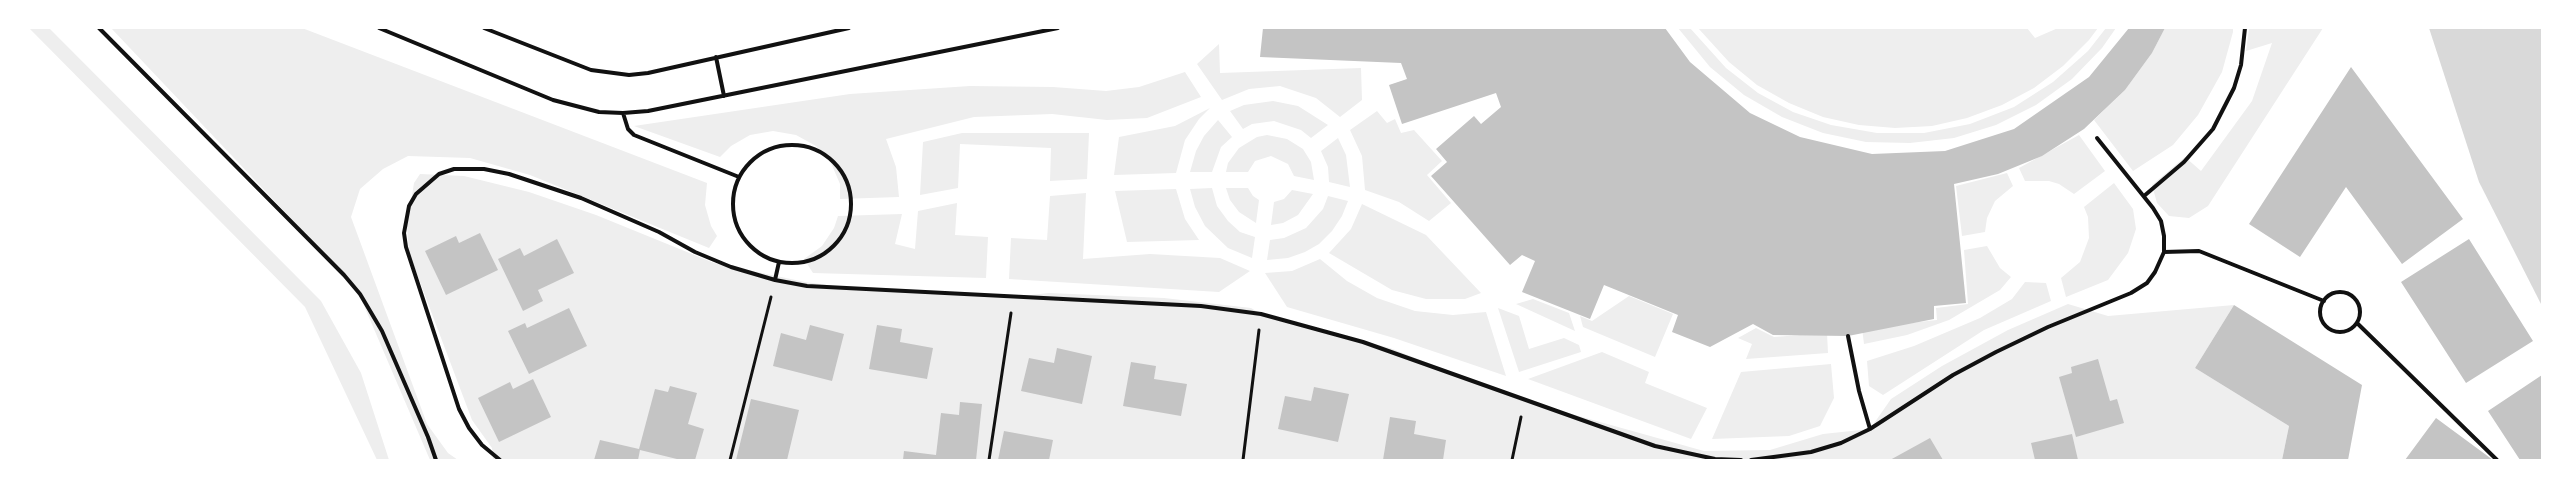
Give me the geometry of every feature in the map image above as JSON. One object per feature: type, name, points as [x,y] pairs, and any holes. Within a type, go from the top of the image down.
[{"type":"lane","points":[[99,28],[344,275],[360,294],[382,332],[428,437],[436,460]]},
{"type":"lane","points":[[380,28],[553,100],[599,112],[624,113],[648,111],[1058,28]]},
{"type":"lane","points":[[484,28],[591,70],[610,74],[648,73],[849,28]]},
{"type":"lane","points":[[2144,196],[2184,162],[2213,129],[2234,88],[2239,72],[2245,28]]},
{"type":"lane","points":[[716,57],[724,96]]},
{"type":"lane","points":[[624,113],[628,129],[634,135],[739,177]]},
{"type":"lane","points":[[1751,460],[1810,452],[1841,443],[1870,429],[1953,375],[1996,352],[2048,327],[2131,293],[2147,282],[2155,272],[2164,252],[2164,236],[2161,221],[2144,196],[2097,138]]},
{"type":"lane","points":[[784,145],[803,145],[822,151],[836,163],[847,179],[852,197],[851,216],[844,234],[832,248],[816,258],[798,263],[778,262],[762,255],[748,244],[738,229],[733,212],[733,194],[739,177],[751,161],[766,150],[784,145]]},
{"type":"lane","points":[[500,460],[478,440],[459,409],[406,247],[404,233],[410,206],[416,194],[439,174],[468,167],[509,174],[590,201],[659,232],[695,252],[775,280],[807,286],[1200,306],[1261,314],[1363,342],[1655,446],[1715,459],[1741,460]]},
{"type":"lane","points":[[2164,252],[2199,250],[2324,302]]},
{"type":"lane","points":[[775,280],[778,262]]},
{"type":"lane","points":[[2339,292],[2355,298],[2360,306],[2361,315],[2357,324],[2351,330],[2333,332],[2321,318],[2320,310],[2324,302],[2330,295],[2339,292]]},
{"type":"lane","points":[[2357,324],[2497,460]]},
{"type":"lane","points":[[1848,336],[1859,391],[1870,429]]},
{"type":"path","points":[[730,460],[775,280]]},
{"type":"path","points":[[990,460],[1014,298]]},
{"type":"path","points":[[1243,460],[1261,314]]},
{"type":"path","points":[[1512,460],[1525,401]]},
{"type":"shaded area","points":[[29,28],[49,28],[321,301],[361,373],[389,460],[377,460],[305,307]]},
{"type":"shaded area","points":[[111,28],[302,28],[707,183],[705,205],[711,226],[717,236],[709,248],[530,175],[470,158],[408,156],[383,169],[360,189],[351,217],[427,424],[448,453],[458,460],[430,460],[356,287]]},
{"type":"shaded area","points":[[1678,28],[1690,28],[1726,68],[1758,93],[1793,112],[1831,125],[1877,133],[1924,133],[1970,124],[2014,107],[2053,82],[2088,51],[2106,28],[2116,28],[2102,48],[2072,79],[2036,105],[1996,125],[1954,138],[1910,143],[1866,142],[1823,133],[1782,117],[1744,95],[1710,67]]},
{"type":"shaded area","points":[[1698,28],[2027,28],[2035,38],[2058,28],[2098,28],[2089,40],[2063,66],[2034,88],[2002,105],[1967,118],[1932,126],[1895,128],[1859,125],[1823,117],[1789,103],[1757,85],[1729,62]]},
{"type":"shaded area","points":[[2165,28],[2233,28],[2233,32],[2222,72],[2198,115],[2173,145],[2133,171],[2094,120],[2125,90],[2152,53]]},
{"type":"shaded area","points":[[2249,28],[2323,28],[2208,206],[2189,218],[2169,216],[2157,203],[2152,185],[2185,157],[2201,171],[2252,101],[2272,43],[2246,51]]},
{"type":"shaded area","points":[[2429,28],[2542,28],[2542,306],[2479,182]]},
{"type":"shaded area","points":[[1219,44],[1220,73],[1361,68],[1362,100],[1340,117],[1316,98],[1280,86],[1249,89],[1222,100],[1197,64]]},
{"type":"shaded area","points":[[1185,72],[1201,97],[1147,118],[1107,120],[1052,114],[974,117],[886,139],[896,167],[899,197],[840,199],[840,184],[831,163],[816,146],[796,135],[773,131],[750,135],[731,146],[720,157],[634,126],[850,94],[970,86],[1053,87],[1106,91],[1139,87]]},
{"type":"shaded area","points":[[1273,101],[1298,106],[1328,125],[1311,138],[1301,130],[1274,121],[1252,124],[1243,129],[1230,111],[1244,105]]},
{"type":"shaded area","points":[[1210,108],[1199,119],[1185,140],[1176,173],[1114,175],[1119,137],[1175,126]]},
{"type":"shaded area","points":[[1377,111],[1387,123],[1395,119],[1401,133],[1414,130],[1442,161],[1427,175],[1451,203],[1429,221],[1399,202],[1365,190],[1362,156],[1350,130]]},
{"type":"shaded area","points":[[1218,120],[1232,137],[1221,147],[1212,172],[1190,172],[1196,151],[1204,136]]},
{"type":"shaded area","points":[[962,133],[1089,133],[1087,179],[1050,181],[1051,148],[960,144],[958,188],[920,195],[923,142]]},
{"type":"shaded area","points":[[1267,135],[1287,139],[1303,149],[1311,162],[1314,180],[1294,176],[1288,164],[1271,156],[1255,161],[1248,172],[1226,172],[1228,163],[1239,148],[1257,137]]},
{"type":"shaded area","points":[[2079,135],[2105,171],[2074,194],[2059,184],[2049,181],[2025,181],[2019,168]]},
{"type":"shaded area","points":[[1338,138],[1346,155],[1350,187],[1329,182],[1328,167],[1321,151]]},
{"type":"shaded area","points":[[2007,173],[2013,186],[1995,201],[1987,218],[1985,232],[1962,236],[1956,186]]},
{"type":"shaded area","points":[[420,174],[464,176],[529,192],[596,215],[714,263],[805,282],[850,288],[1013,297],[1049,293],[1164,298],[1251,308],[1261,314],[1390,348],[1525,401],[1704,451],[1770,450],[1823,434],[1870,429],[1891,399],[1942,366],[2008,330],[2068,304],[2108,316],[2234,305],[2195,368],[2289,426],[2282,460],[493,460],[492,448],[472,420],[409,253],[407,226],[414,183]]},
{"type":"shaded area","points":[[2114,183],[2133,209],[2136,229],[2128,253],[2108,280],[2066,297],[2061,278],[2080,262],[2089,238],[2088,217],[2084,207]]},
{"type":"shaded area","points":[[1212,188],[1217,206],[1228,221],[1240,232],[1255,237],[1252,258],[1228,248],[1205,226],[1195,207],[1190,189]]},
{"type":"shaded area","points":[[1226,188],[1248,188],[1253,196],[1259,200],[1256,223],[1239,212],[1230,200]]},
{"type":"shaded area","points":[[1176,189],[1185,219],[1199,240],[1127,242],[1115,191]]},
{"type":"shaded area","points":[[1292,190],[1313,194],[1298,215],[1283,223],[1271,225],[1274,202],[1284,199]]},
{"type":"shaded area","points":[[1086,193],[1083,259],[1150,254],[1220,258],[1250,271],[1219,292],[1009,279],[1011,238],[1047,240],[1050,196]]},
{"type":"shaded area","points":[[1328,196],[1348,201],[1342,216],[1332,231],[1319,244],[1305,252],[1288,258],[1267,260],[1270,240],[1284,238],[1306,228],[1323,209]]},
{"type":"shaded area","points":[[957,203],[955,235],[988,237],[986,278],[813,273],[804,259],[822,246],[834,228],[838,216],[902,214],[895,244],[915,249],[918,211]]},
{"type":"shaded area","points":[[1362,204],[1426,235],[1481,293],[1465,299],[1426,299],[1392,290],[1329,253],[1351,229]]},
{"type":"shaded area","points":[[1987,246],[2000,268],[2011,277],[2000,290],[1949,320],[1907,335],[1864,344],[1862,328],[1937,320],[1936,308],[1968,304],[1964,250]]},
{"type":"shaded area","points":[[1320,259],[1347,281],[1377,298],[1415,311],[1453,315],[1486,312],[1506,376],[1394,338],[1287,307],[1265,273],[1292,271]]},
{"type":"shaded area","points":[[2025,282],[2046,283],[2051,301],[1984,330],[1883,395],[1869,386],[1867,361],[1914,346],[1980,318],[2012,299]]},
{"type":"shaded area","points":[[1629,296],[1673,314],[1655,357],[1583,327],[1580,316],[1592,321]]},
{"type":"shaded area","points":[[1533,299],[1569,313],[1575,331],[1516,304]]},
{"type":"shaded area","points":[[1498,308],[1519,316],[1529,349],[1564,338],[1579,345],[1581,352],[1519,372]]},
{"type":"shaded area","points":[[1756,328],[1774,337],[1827,333],[1828,353],[1746,359],[1752,344],[1738,338]]},
{"type":"shaded area","points":[[1602,352],[1649,372],[1645,383],[1707,408],[1691,439],[1528,379]]},
{"type":"shaded area","points":[[1831,364],[1834,398],[1820,426],[1789,436],[1712,439],[1741,372]]},
{"type":"building","points":[[1263,28],[1665,28],[1690,62],[1750,113],[1800,137],[1872,154],[1945,151],[2014,129],[2089,77],[2129,28],[2165,28],[2152,53],[2125,90],[2084,129],[2042,156],[1998,174],[1954,184],[1966,303],[1934,306],[1934,319],[1848,336],[1773,335],[1753,324],[1710,347],[1672,332],[1678,315],[1604,285],[1590,319],[1522,292],[1535,261],[1522,255],[1510,265],[1431,176],[1447,162],[1436,149],[1474,116],[1481,124],[1501,107],[1496,93],[1402,124],[1389,85],[1407,79],[1401,63],[1260,57]]},
{"type":"building","points":[[2351,67],[2463,219],[2402,264],[2346,187],[2300,257],[2249,224]]},
{"type":"building","points":[[480,233],[498,270],[446,295],[425,251],[456,236],[459,243]]},
{"type":"building","points":[[557,239],[574,273],[538,290],[543,301],[523,311],[498,259],[520,248],[524,256]]},
{"type":"building","points":[[2469,239],[2533,341],[2466,383],[2401,282]]},
{"type":"building","points":[[2234,305],[2362,385],[2348,460],[2282,460],[2289,426],[2195,368]]},
{"type":"building","points":[[569,308],[587,346],[529,374],[508,331],[525,323],[527,328]]},
{"type":"building","points":[[810,325],[844,334],[832,381],[773,366],[781,333],[806,340]]},
{"type":"building","points":[[877,325],[902,329],[900,342],[933,348],[927,379],[869,369]]},
{"type":"building","points":[[1057,348],[1092,356],[1082,404],[1021,391],[1029,358],[1054,363]]},
{"type":"building","points":[[2098,359],[2110,401],[2117,399],[2124,423],[2076,437],[2059,377],[2072,373],[2071,367]]},
{"type":"building","points":[[1131,362],[1156,366],[1154,379],[1187,384],[1181,416],[1123,406]]},
{"type":"building","points":[[2542,375],[2542,460],[2520,460],[2488,411]]},
{"type":"building","points":[[533,379],[551,417],[499,442],[478,398],[510,382],[513,389]]},
{"type":"building","points":[[670,386],[697,393],[688,424],[704,429],[695,460],[681,460],[640,450],[638,460],[594,460],[600,440],[639,449],[655,389],[668,392]]},
{"type":"building","points":[[1314,387],[1349,394],[1338,442],[1278,429],[1285,396],[1311,401]]},
{"type":"building","points":[[751,399],[799,410],[787,460],[736,460]]},
{"type":"building","points":[[960,402],[982,404],[976,460],[903,460],[904,451],[936,455],[941,413],[959,415]]},
{"type":"building","points":[[1390,417],[1416,421],[1414,434],[1446,440],[1443,460],[1383,460]]},
{"type":"building","points":[[2436,418],[2493,460],[2405,460]]},
{"type":"building","points":[[1004,431],[1053,440],[1049,460],[998,460]]},
{"type":"building","points":[[2072,434],[2078,460],[2035,460],[2031,443]]},
{"type":"building","points":[[1930,438],[1943,460],[1890,460]]}]
